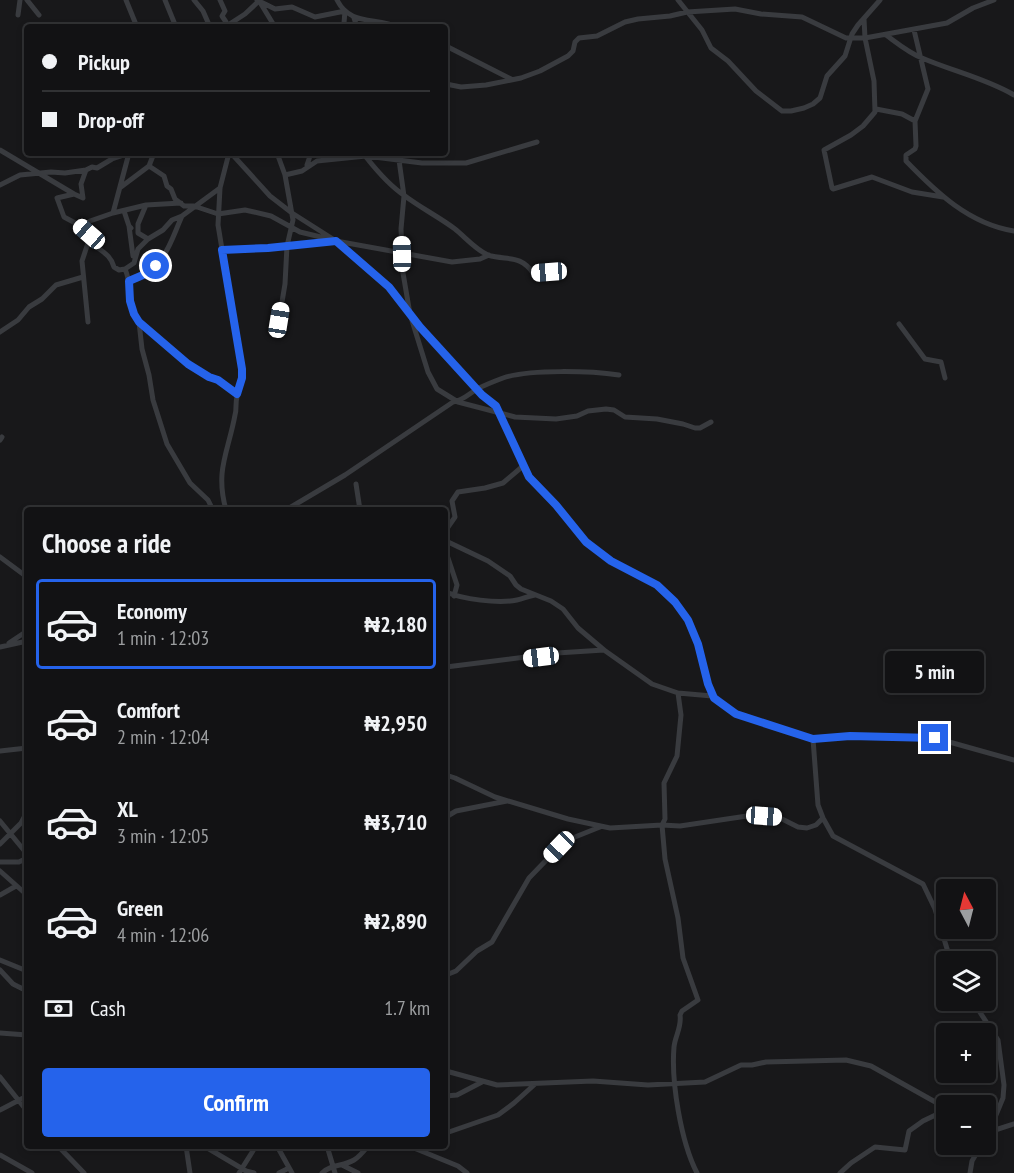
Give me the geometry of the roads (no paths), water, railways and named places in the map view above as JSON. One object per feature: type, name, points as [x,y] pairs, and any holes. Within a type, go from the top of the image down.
[{"type":"street","points":[[18,15],[20,0]]},
{"type":"street","points":[[27,0],[39,15]]},
{"type":"street","points":[[126,0],[136,24]]},
{"type":"street","points":[[165,0],[172,13]]},
{"type":"street","points":[[170,0],[175,24]]},
{"type":"street","points":[[194,0],[203,11],[209,24]]},
{"type":"street","points":[[220,0],[225,11],[222,16],[228,24]]},
{"type":"street","points":[[232,24],[259,0]]},
{"type":"street","points":[[259,0],[275,9],[292,7],[315,17],[345,11]]},
{"type":"street","points":[[259,0],[273,24]]},
{"type":"street","points":[[337,0],[354,18],[392,24]]},
{"type":"street","points":[[678,0],[702,30],[711,48],[728,61],[764,98],[782,111],[804,108],[820,98],[827,76],[845,56],[858,25],[880,0]]},
{"type":"street","points":[[448,85],[461,87],[486,85],[540,71],[568,56],[579,38],[597,36],[638,18],[735,9],[761,14],[802,17],[851,39],[947,23],[994,0]]},
{"type":"street","points":[[342,24],[345,11]]},
{"type":"street","points":[[354,18],[356,24]]},
{"type":"street","points":[[864,19],[865,38],[873,70],[876,109],[863,126],[824,150],[832,189],[872,177],[912,192],[943,197]]},
{"type":"street","points":[[914,30],[928,89],[915,121],[916,146],[906,155],[906,160],[943,197],[985,224],[1014,231]]},
{"type":"street","points":[[885,35],[920,57],[964,75],[998,85],[1014,94]]},
{"type":"street","points":[[448,47],[512,80]]},
{"type":"street","points":[[876,109],[902,114],[915,121]]},
{"type":"street","points":[[537,142],[466,163],[422,163],[398,156],[404,196],[401,229],[403,273],[410,314],[437,389],[458,402],[515,417],[556,419],[606,409],[614,410],[625,417],[657,419],[695,428],[711,422]]},
{"type":"street","points":[[0,150],[83,198],[81,184],[86,170]]},
{"type":"street","points":[[0,185],[20,175],[65,173],[86,170],[92,166],[97,168],[120,156]]},
{"type":"street","points":[[113,213],[128,156]]},
{"type":"street","points":[[120,188],[149,166],[153,156]]},
{"type":"street","points":[[225,507],[221,494],[221,473],[242,378],[218,225],[220,188],[229,156]]},
{"type":"street","points":[[233,156],[270,196],[336,241],[389,287],[410,314],[499,412],[529,477],[595,550],[657,585],[675,602],[688,620],[698,644],[712,696]]},
{"type":"street","points":[[278,156],[285,175],[292,213],[292,228],[279,320]]},
{"type":"street","points":[[306,167],[311,156]]},
{"type":"street","points":[[285,175],[302,171],[317,161],[357,156]]},
{"type":"street","points":[[366,156],[404,196],[454,228],[489,255]]},
{"type":"street","points":[[149,166],[164,176],[173,196],[188,207],[194,206],[219,214],[245,210],[271,216],[300,232],[402,254],[452,262],[489,255],[518,259],[533,273],[549,272]]},
{"type":"street","points":[[74,194],[57,198],[64,217],[79,225],[112,259],[114,267],[119,270],[134,263],[138,249],[148,239],[220,188]]},
{"type":"street","points":[[88,322],[82,261],[89,237],[87,224],[113,213],[146,205],[181,203]]},
{"type":"street","points":[[138,233],[138,224],[146,205]]},
{"type":"street","points":[[124,210],[129,226],[134,263]]},
{"type":"street","points":[[129,281],[143,275],[164,258],[182,216]]},
{"type":"street","points":[[129,226],[148,239]]},
{"type":"street","points":[[222,250],[336,241]]},
{"type":"street","points":[[125,268],[129,281],[130,301],[139,322],[188,364],[218,380],[237,394]]},
{"type":"street","points":[[0,332],[18,320],[29,307],[42,299],[56,285],[83,277]]},
{"type":"street","points":[[139,322],[142,349],[153,400],[167,444],[190,483],[208,500],[212,507]]},
{"type":"street","points":[[898,324],[925,359],[941,362],[945,378]]},
{"type":"street","points":[[291,507],[345,475],[453,402],[458,402],[478,389],[504,378],[528,374],[597,372],[619,375]]},
{"type":"street","points":[[448,527],[455,517],[452,501],[458,492],[498,485],[522,466]]},
{"type":"street","points":[[356,484],[360,507]]},
{"type":"street","points":[[448,542],[488,561],[510,576],[516,585],[563,609],[578,628],[603,650],[652,684],[678,693],[712,696],[736,714],[813,739],[850,736],[935,738],[1014,760]]},
{"type":"street","points":[[0,557],[24,575]]},
{"type":"street","points":[[448,558],[457,585],[454,596]]},
{"type":"street","points":[[448,593],[468,599],[516,600],[537,594]]},
{"type":"street","points":[[2,646],[24,633]]},
{"type":"street","points":[[2,646],[24,642]]},
{"type":"street","points":[[448,667],[557,653],[603,650]]},
{"type":"street","points":[[678,693],[681,715],[677,756],[664,783],[665,819],[662,825],[665,859],[678,918],[682,958],[698,1000],[682,1011],[674,1045],[676,1083],[683,1133],[697,1173]]},
{"type":"street","points":[[813,739],[817,790],[823,818],[833,836],[924,884],[935,909],[948,951]]},
{"type":"street","points":[[1,751],[24,748]]},
{"type":"street","points":[[448,776],[508,801],[600,827],[680,826],[747,816],[764,816],[778,817],[798,827],[807,828],[816,825],[823,818]]},
{"type":"street","points":[[448,816],[456,811],[508,801]]},
{"type":"street","points":[[0,821],[24,852]]},
{"type":"street","points":[[0,844],[24,824]]},
{"type":"street","points":[[448,974],[456,971],[477,951],[492,942],[529,878],[559,847],[575,837],[600,827]]},
{"type":"street","points":[[0,862],[19,862],[24,858]]},
{"type":"street","points":[[0,871],[24,893]]},
{"type":"street","points":[[0,895],[16,886]]},
{"type":"street","points":[[0,960],[24,970]]},
{"type":"street","points":[[0,970],[13,984],[24,990]]},
{"type":"street","points":[[979,1011],[998,1040],[1001,1055],[1003,1098],[996,1112]]},
{"type":"street","points":[[0,1033],[24,1035]]},
{"type":"street","points":[[448,1072],[497,1085],[592,1081],[648,1085],[705,1082],[741,1065],[766,1062],[846,1060],[871,1066],[936,1103]]},
{"type":"street","points":[[0,1077],[24,1107]]},
{"type":"street","points":[[448,1096],[457,1095],[482,1082]]},
{"type":"street","points":[[448,1132],[498,1115],[534,1084]]},
{"type":"street","points":[[0,1110],[24,1098]]},
{"type":"street","points":[[840,1173],[875,1147],[905,1150],[909,1131],[936,1114]]},
{"type":"street","points":[[996,1128],[1014,1124]]},
{"type":"street","points":[[61,1149],[84,1173]]},
{"type":"street","points":[[186,1149],[190,1173]]},
{"type":"street","points":[[208,1149],[240,1171],[254,1173]]},
{"type":"street","points":[[240,1171],[254,1149]]},
{"type":"street","points":[[279,1149],[291,1171],[279,1173]]},
{"type":"street","points":[[328,1149],[335,1173]]},
{"type":"street","points":[[322,1173],[332,1166],[342,1165],[356,1159],[365,1149]]},
{"type":"street","points":[[416,1149],[458,1166],[467,1173]]},
{"type":"street","points":[[0,1155],[32,1173]]},
{"type":"street","points":[[970,1173],[976,1155]]},
{"type":"street","points":[[342,1165],[358,1173]]}]
